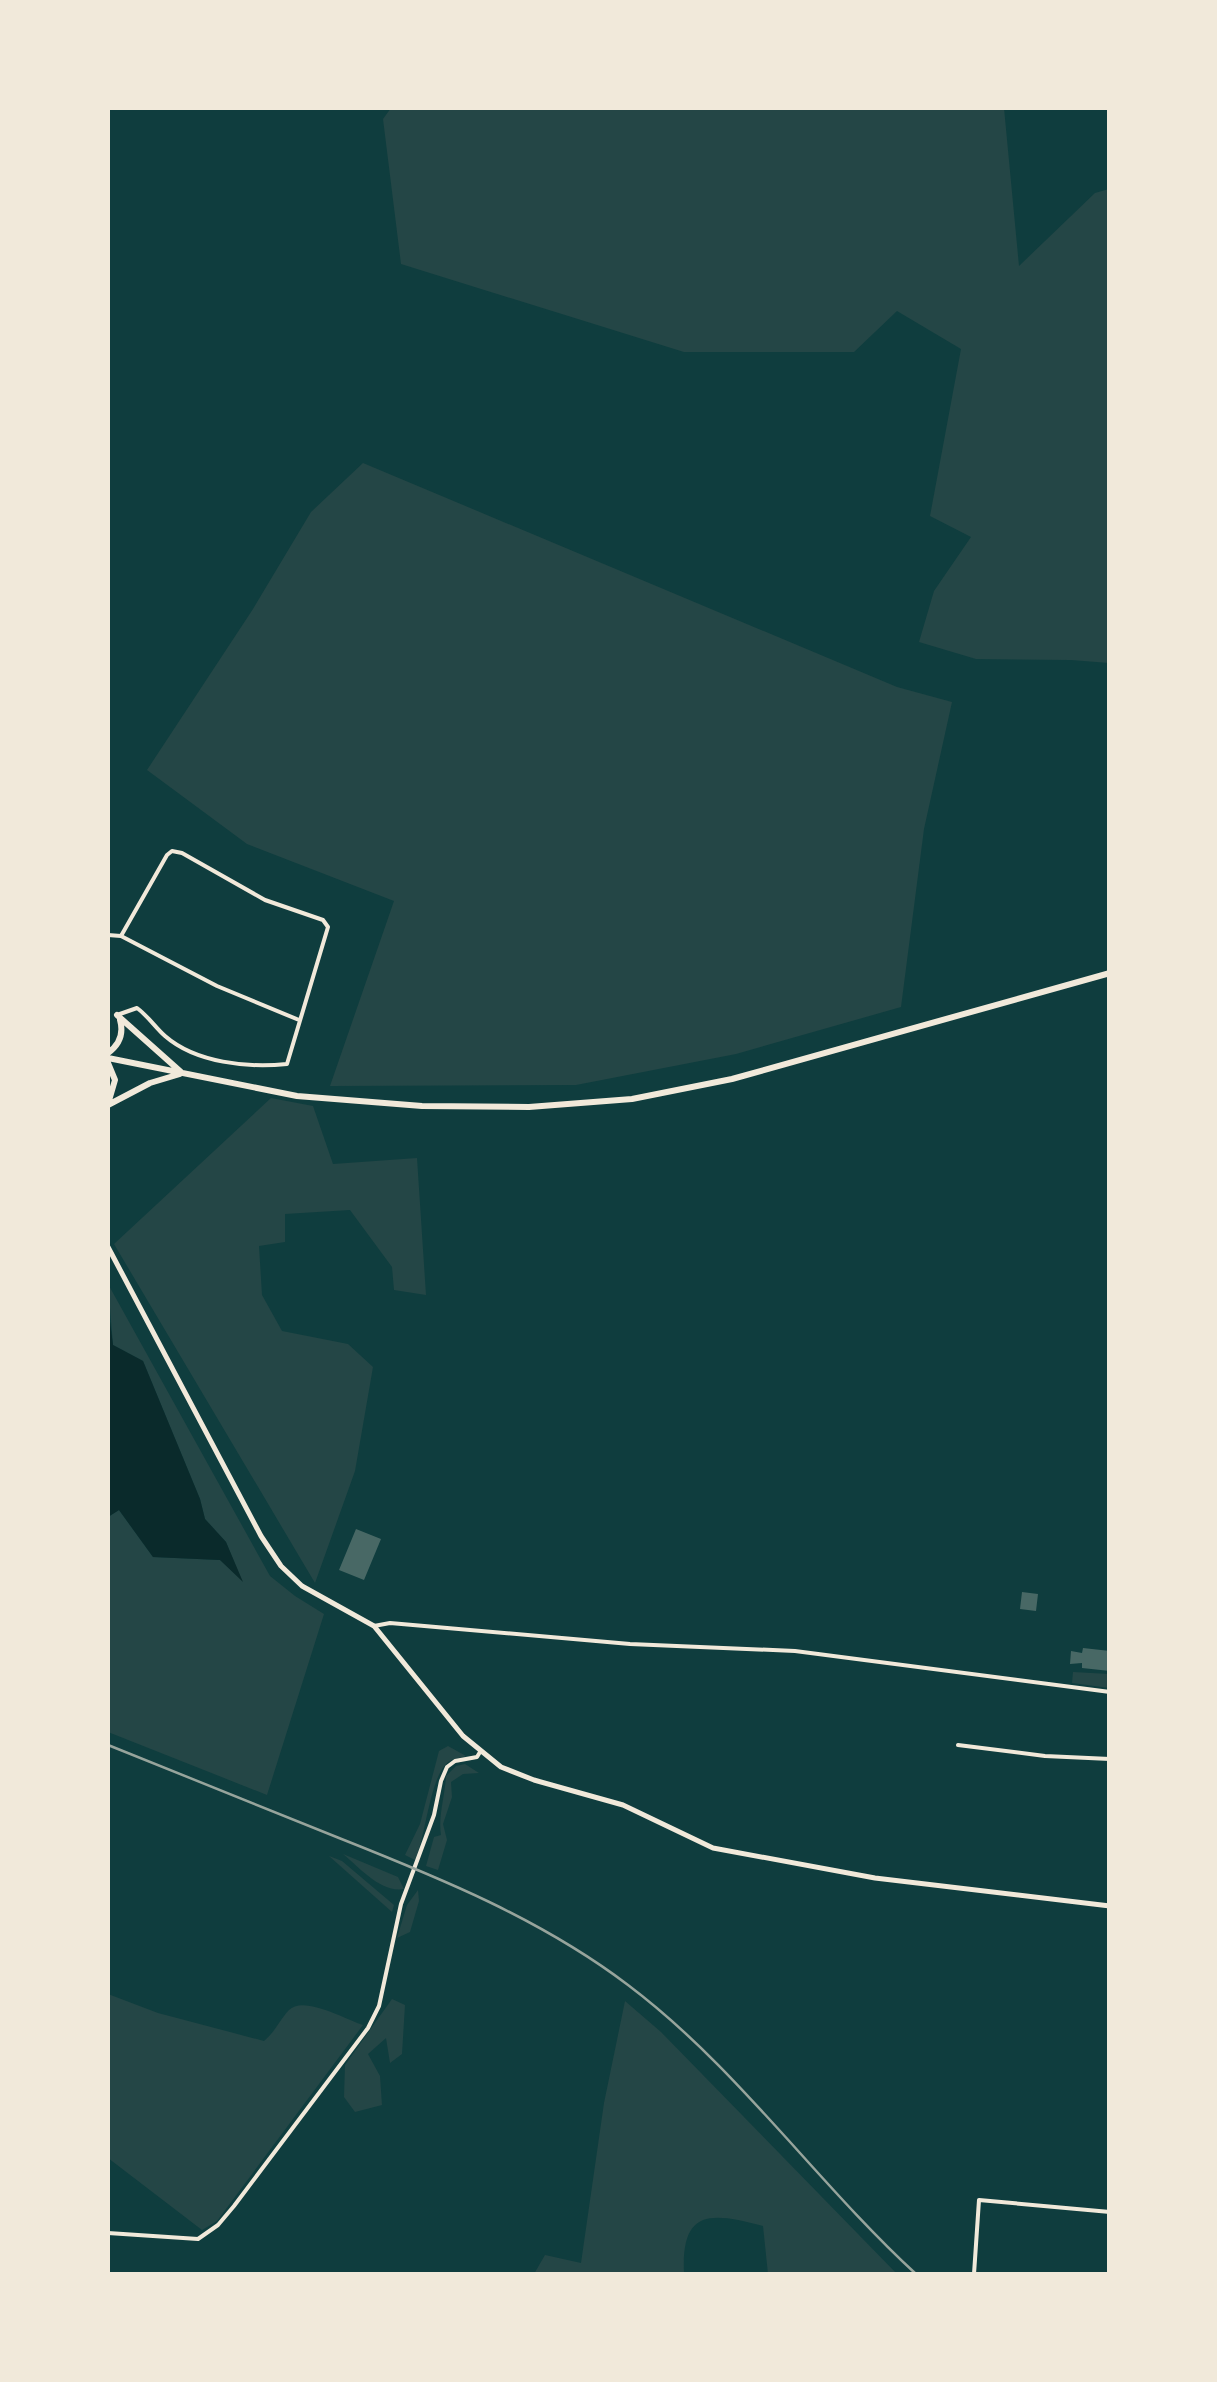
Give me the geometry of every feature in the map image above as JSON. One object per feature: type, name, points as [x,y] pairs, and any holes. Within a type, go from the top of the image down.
[{"type":"main road","points":[[108,1058],[297,1096],[422,1106],[529,1107],[632,1099],[732,1079],[1110,974]]},
{"type":"main road","points":[[117,1014],[182,1073]]},
{"type":"main road","points":[[108,1058],[122,1032],[117,1014]]},
{"type":"main road","points":[[108,1058],[115,1080],[108,1105]]},
{"type":"main road","points":[[108,1105],[150,1083],[182,1073]]},
{"type":"street","points":[[108,1008],[117,1014],[137,1008],[166,1037],[212,1058],[270,1066],[287,1064],[328,927],[323,920],[265,900],[182,853],[172,852],[121,936]]},
{"type":"street","points":[[108,935],[121,936],[217,986],[300,1020]]},
{"type":"street","points":[[108,1247],[261,1536],[282,1566],[302,1586],[374,1626],[442,1712],[480,1752],[501,1767],[623,1805],[713,1848],[874,1878],[1110,1906]]},
{"type":"street","points":[[374,1626],[390,1623],[630,1644],[795,1651],[1110,1692]]},
{"type":"street","points":[[958,1745],[1110,1760]]},
{"type":"street","points":[[108,2233],[198,2239],[218,2225],[368,2028],[379,2006],[406,1890],[425,1845],[447,1767],[477,1757],[480,1752]]},
{"type":"street","points":[[974,2274],[979,2200],[1110,2212]]},
{"type":"shaded area","points":[[391,108],[1004,108],[1019,266],[1095,193],[1109,189],[1109,663],[976,659],[919,642],[934,591],[971,537],[930,516],[961,349],[897,311],[854,352],[684,352],[401,264],[383,119]]},
{"type":"shaded area","points":[[363,463],[897,687],[952,702],[924,829],[901,1007],[736,1054],[576,1085],[330,1086],[394,901],[247,844],[147,770],[253,609],[311,512]]},
{"type":"shaded area","points":[[271,1098],[313,1106],[333,1164],[417,1158],[426,1295],[394,1290],[392,1267],[350,1210],[285,1214],[285,1242],[259,1246],[262,1295],[282,1331],[348,1344],[373,1367],[355,1471],[315,1583],[114,1244]]},
{"type":"shaded area","points":[[108,1284],[270,1576],[324,1614],[267,1795],[108,1732],[108,1517],[119,1510],[153,1557],[220,1560],[241,1579],[226,1542],[205,1519],[143,1361],[113,1345]]},
{"type":"shaded area","points":[[108,1306],[113,1345],[143,1361],[205,1519],[226,1542],[243,1582],[220,1560],[153,1557],[119,1510],[108,1517]]},
{"type":"shaded area","points":[[1073,1672],[1109,1674],[1109,1688],[1072,1683]]},
{"type":"shaded area","points":[[448,1746],[466,1756],[443,1767],[415,1860],[405,1855],[420,1824],[439,1751]]},
{"type":"shaded area","points":[[465,1764],[479,1773],[463,1774],[451,1782],[452,1797],[443,1824],[447,1840],[438,1870],[426,1866],[434,1837],[441,1835],[446,1776],[456,1766]]},
{"type":"shaded area","points":[[343,1854],[398,1877],[404,1889],[379,1883]]},
{"type":"shaded area","points":[[329,1856],[342,1861],[394,1905],[392,1912]]},
{"type":"shaded area","points":[[418,1890],[419,1901],[410,1932],[397,1938],[407,1905]]},
{"type":"shaded area","points":[[108,1994],[158,2013],[264,2041],[295,2006],[314,2007],[363,2025],[217,2221],[202,2230],[108,2158]]},
{"type":"shaded area","points":[[392,1999],[405,2005],[402,2054],[390,2063],[386,2038],[368,2054],[380,2076],[382,2105],[355,2112],[344,2097],[345,2065]]},
{"type":"shaded area","points":[[625,2001],[661,2032],[897,2274],[768,2274],[763,2226],[714,2218],[702,2220],[688,2237],[684,2274],[534,2274],[545,2255],[581,2263],[604,2103]]},
{"type":"building","points":[[356,1529],[381,1539],[364,1580],[339,1570]]},
{"type":"building","points":[[1022,1592],[1038,1594],[1036,1611],[1020,1609]]},
{"type":"building","points":[[1083,1648],[1110,1651],[1110,1671],[1082,1668],[1082,1663],[1070,1664],[1071,1651],[1082,1653]]},
{"type":"railway","points":[[108,1745],[452,1885],[525,1920],[595,1961],[668,2017],[705,2052],[916,2274]]}]
